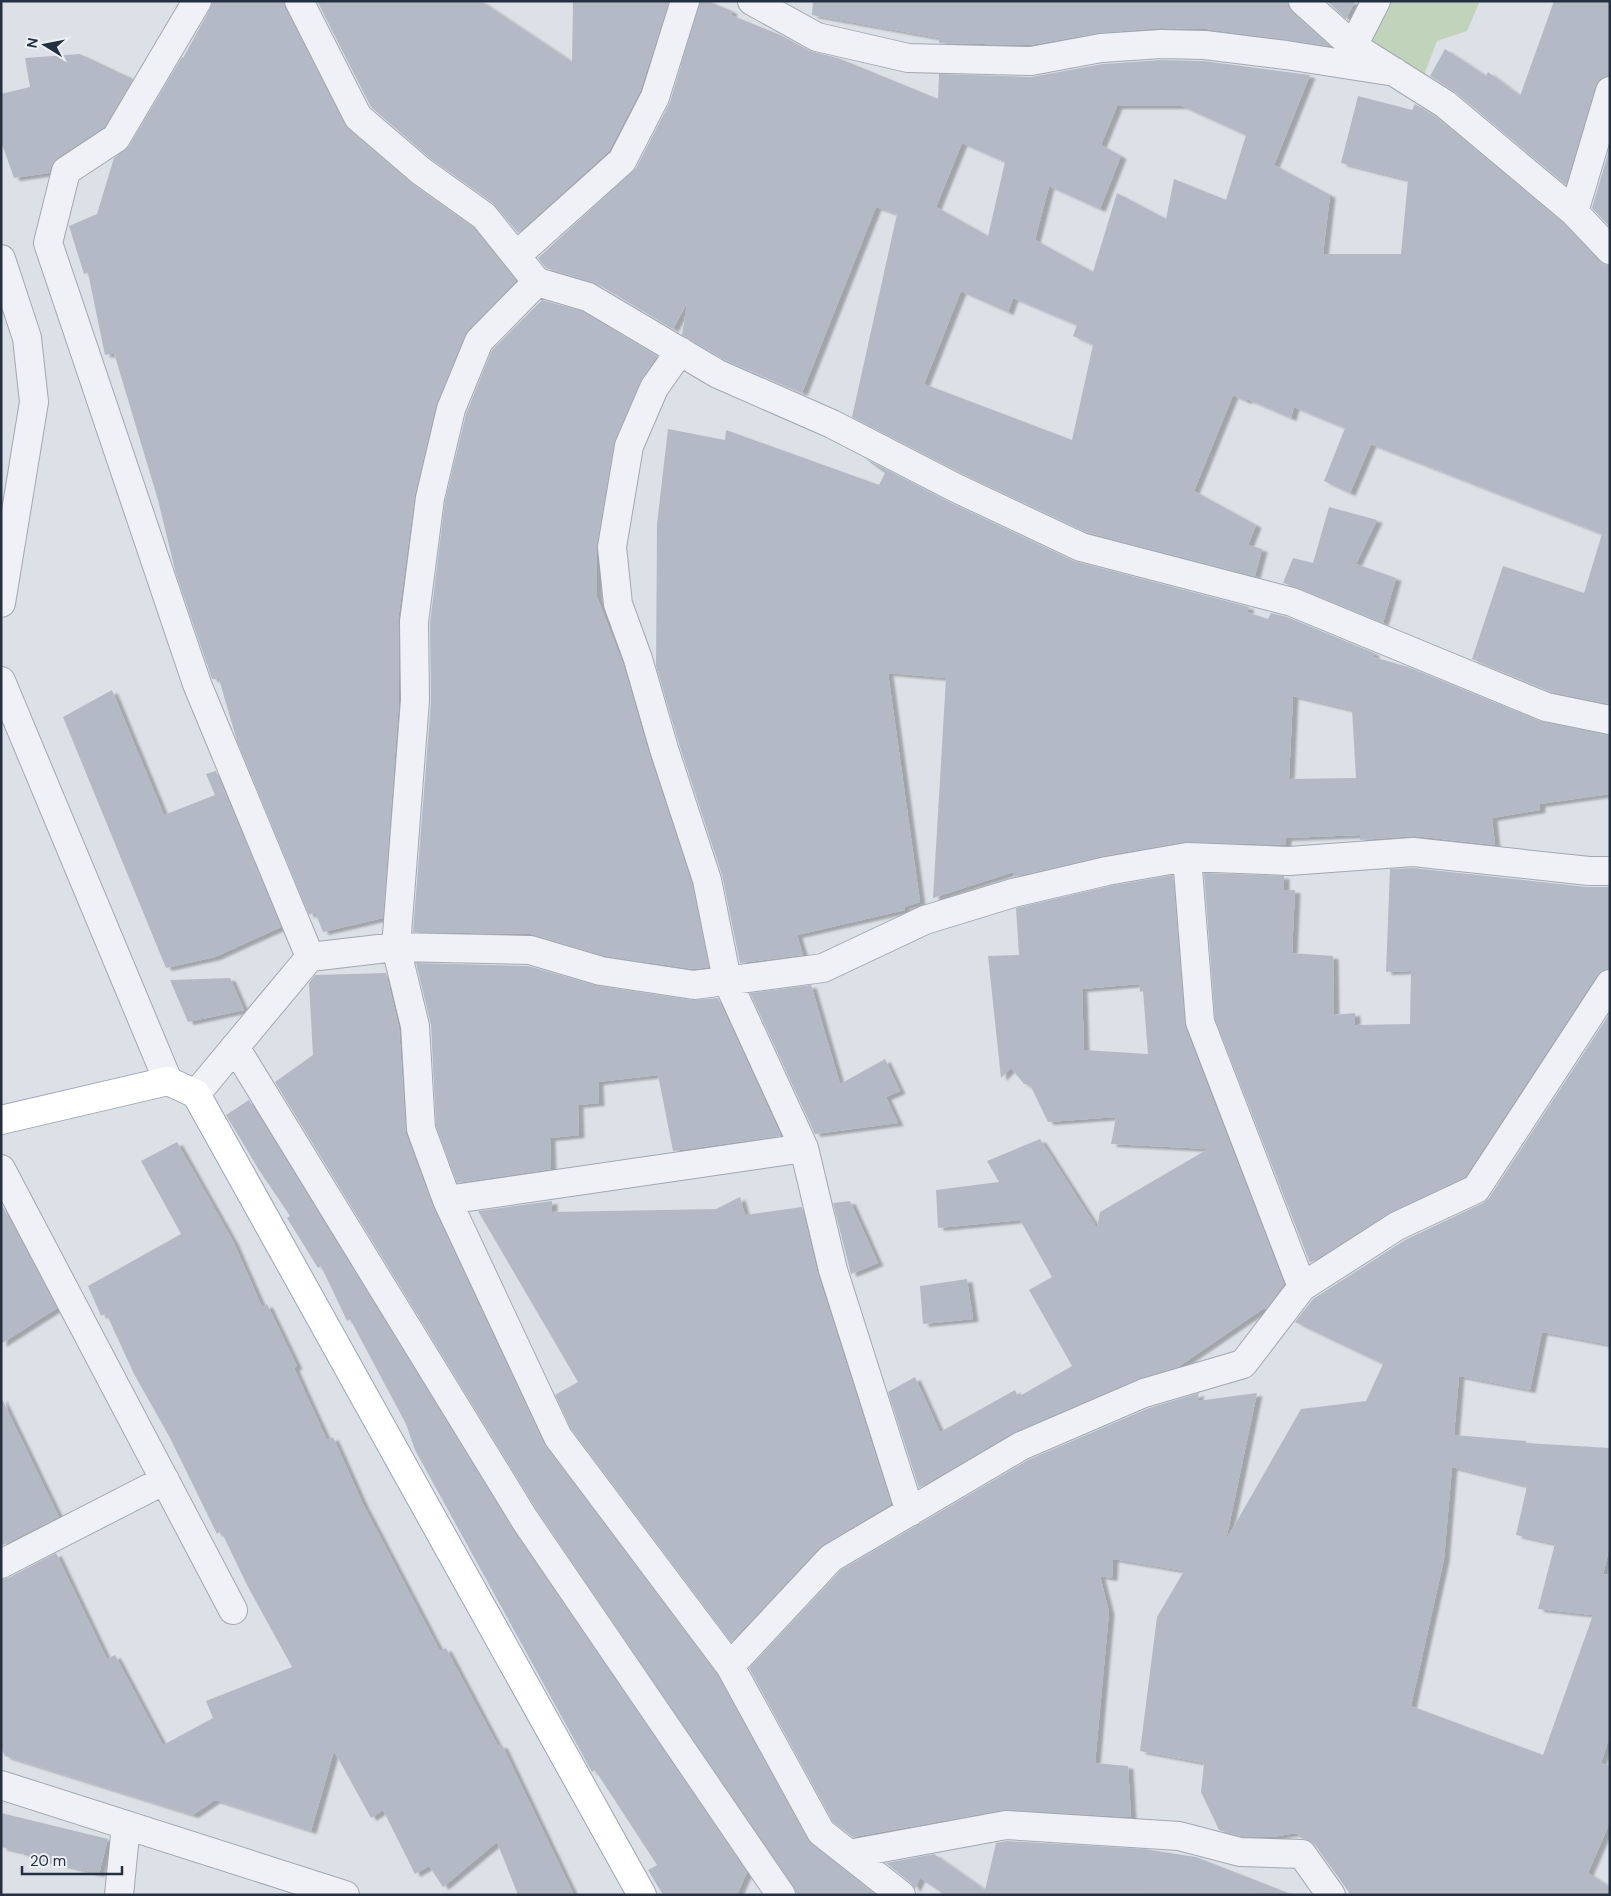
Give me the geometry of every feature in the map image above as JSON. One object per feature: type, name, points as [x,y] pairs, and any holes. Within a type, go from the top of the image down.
[{"type":"main road","points":[[1,1120],[168,1080],[196,1094],[642,1895]]},
{"type":"street","points":[[197,1],[116,138],[66,171],[48,243],[197,684],[310,957]]},
{"type":"street","points":[[299,1],[358,117],[421,171],[484,216],[537,282],[588,297],[718,374],[832,424],[956,488],[1080,546],[1292,602],[1546,707],[1610,720]]},
{"type":"street","points":[[516,256],[622,161],[655,97],[685,1]]},
{"type":"street","points":[[752,1],[818,36],[908,58],[1031,61],[1101,48],[1161,44],[1196,45],[1286,55],[1395,72]]},
{"type":"street","points":[[1303,1],[1354,46],[1445,104],[1574,212],[1610,250]]},
{"type":"street","points":[[1354,46],[1376,1]]},
{"type":"street","points":[[1574,212],[1610,91]]},
{"type":"street","points":[[1,259],[27,338],[34,402],[1,603]]},
{"type":"street","points":[[537,282],[478,341],[451,409],[430,498],[414,622],[415,700],[396,947],[415,1026],[421,1129],[447,1200],[558,1436],[730,1666],[821,1832],[901,1895]]},
{"type":"street","points":[[680,351],[654,388],[629,446],[612,547],[618,604],[638,659],[664,749],[707,880],[727,980],[804,1148],[833,1270],[910,1512]]},
{"type":"street","points":[[1,681],[168,1080]]},
{"type":"street","points":[[196,1094],[310,957],[396,947],[530,950],[601,971],[694,985],[823,968],[925,920],[1032,888],[1107,871],[1187,857],[1289,861],[1413,852],[1589,871],[1610,871]]},
{"type":"street","points":[[1187,857],[1200,1022],[1302,1287]]},
{"type":"street","points":[[730,1666],[831,1558],[1030,1442],[1144,1393],[1243,1364],[1302,1287],[1397,1226],[1476,1189],[1610,984]]},
{"type":"street","points":[[235,1047],[525,1520],[769,1891]]},
{"type":"street","points":[[447,1200],[804,1148]]},
{"type":"street","points":[[1,1169],[233,1610]]},
{"type":"street","points":[[1,1564],[165,1480]]},
{"type":"street","points":[[1,1785],[345,1895]]},
{"type":"street","points":[[118,1895],[126,1825]]},
{"type":"street","points":[[849,1854],[1006,1825],[1179,1836],[1240,1852],[1302,1854],[1331,1895]]},
{"type":"green space","points":[[1388,1],[1480,1],[1467,31],[1437,41],[1424,75],[1367,43]]},
{"type":"building","points":[[213,1],[284,1],[285,8],[348,129],[412,184],[473,227],[516,281],[465,335],[436,405],[415,494],[398,620],[399,700],[383,918],[323,932],[315,912],[309,915],[237,741],[219,679],[212,679],[176,574],[158,500],[114,353],[105,355],[88,273],[84,274],[69,226],[97,214],[114,158],[129,146],[183,58]]},
{"type":"building","points":[[317,1],[481,1],[572,62],[573,1],[669,1],[640,91],[609,151],[518,233],[493,203],[431,159],[371,107]]},
{"type":"building","points":[[700,1],[708,1],[732,11],[731,15],[780,35],[810,51],[838,58],[938,99],[939,74],[1031,77],[1103,64],[1161,60],[1204,61],[1310,75],[1274,165],[1330,195],[1323,254],[1401,254],[1408,180],[1341,163],[1358,96],[1412,110],[1415,104],[1436,117],[1563,223],[1599,261],[1605,265],[1610,265],[1610,704],[1551,692],[1472,659],[1503,566],[1584,593],[1602,534],[1371,444],[1350,493],[1324,481],[1345,428],[1294,407],[1291,418],[1233,395],[1194,491],[1256,525],[1248,545],[1262,549],[1255,576],[1086,532],[963,474],[852,417],[897,214],[876,207],[802,393],[725,360],[682,335],[687,303],[673,329],[596,283],[546,268],[538,258],[636,168],[670,102]],"holes":[[[1117,106],[1182,106],[1246,135],[1226,200],[1174,179],[1166,219],[1117,193],[1093,272],[1035,240],[1049,186],[1100,209],[1121,156],[1101,145]],[[962,143],[1005,162],[988,236],[936,207]],[[961,291],[1008,312],[1013,298],[1077,325],[1073,336],[1093,345],[1072,440],[924,384]]]},
{"type":"building","points":[[813,1],[1288,1],[1288,6],[1293,13],[1330,46],[1207,29],[1161,28],[1098,33],[1030,45],[939,43],[939,38],[812,15]]},
{"type":"building","points":[[1327,1],[1355,1],[1346,19]]},
{"type":"building","points":[[1554,1],[1610,1],[1610,76],[1600,79],[1595,87],[1566,185],[1455,92],[1430,76],[1445,49],[1486,76],[1488,72],[1520,96]]},
{"type":"building","points":[[80,54],[133,79],[104,127],[57,158],[49,173],[14,178],[1,141],[1,94],[30,87],[25,58]]},
{"type":"building","points":[[1610,147],[1610,227],[1592,208]]},
{"type":"building","points":[[542,300],[582,311],[657,356],[640,382],[614,443],[597,544],[597,597],[623,664],[649,754],[692,884],[709,967],[694,969],[604,956],[531,934],[413,932],[431,701],[430,623],[445,501],[466,414],[492,350]]},
{"type":"building","points":[[668,429],[725,440],[726,430],[879,485],[885,473],[864,458],[949,502],[1074,561],[1249,607],[1247,612],[1268,619],[1271,613],[1287,617],[1374,653],[1373,657],[1408,667],[1540,721],[1610,735],[1610,794],[1540,804],[1540,810],[1492,818],[1495,845],[1415,836],[1360,840],[1360,835],[1286,838],[1286,845],[1184,842],[1103,856],[1014,877],[1013,872],[933,898],[946,678],[888,673],[920,902],[904,907],[905,910],[797,935],[803,955],[740,963],[722,875],[679,744],[656,666],[657,524]],"holes":[[[1293,696],[1352,710],[1356,778],[1289,779]]]},
{"type":"building","points":[[1329,507],[1377,520],[1356,564],[1396,578],[1383,623],[1283,583],[1293,558],[1313,563]]},
{"type":"building","points":[[112,690],[164,815],[215,795],[206,774],[216,771],[281,927],[215,957],[166,968],[63,717]]},
{"type":"building","points":[[1413,868],[1587,887],[1610,887],[1610,969],[1603,970],[1597,975],[1465,1177],[1389,1213],[1310,1263],[1215,1019],[1204,873],[1284,876],[1284,890],[1295,890],[1292,953],[1333,956],[1334,1015],[1355,1013],[1355,1025],[1410,1024],[1411,971],[1386,972],[1390,869]]},
{"type":"building","points":[[1173,875],[1185,1027],[1284,1284],[1266,1309],[1264,1308],[1178,1367],[1138,1379],[1015,1432],[919,1488],[888,1392],[915,1377],[940,1432],[1015,1390],[1018,1397],[1072,1366],[1029,1290],[1052,1277],[1020,1220],[938,1228],[936,1190],[999,1182],[987,1161],[1040,1139],[1097,1228],[1100,1212],[1208,1149],[1111,1144],[1116,1117],[1048,1122],[1030,1085],[1024,1084],[1011,1068],[1001,1078],[988,956],[1019,955],[1016,908],[1110,886]],"holes":[[[1139,984],[1140,992],[1143,991],[1148,1054],[1084,1050],[1082,989]]]},
{"type":"building","points":[[416,963],[528,966],[599,986],[692,1000],[718,998],[781,1136],[673,1151],[658,1075],[598,1082],[599,1103],[578,1105],[579,1135],[550,1138],[551,1169],[457,1183],[436,1126],[431,1025]]},
{"type":"building","points":[[386,973],[399,1028],[406,1134],[433,1207],[544,1444],[717,1674],[808,1840],[875,1895],[798,1895],[538,1512],[275,1082],[313,1055],[309,983],[315,975]]},
{"type":"building","points":[[230,978],[244,1010],[188,1022],[170,980]]},
{"type":"building","points":[[811,985],[840,1084],[885,1059],[900,1091],[886,1097],[898,1123],[815,1134],[750,993]]},
{"type":"building","points":[[1610,1013],[1610,1345],[1542,1332],[1530,1390],[1459,1376],[1454,1435],[1526,1441],[1526,1443],[1610,1448],[1610,1545],[1603,1574],[1610,1575],[1610,1735],[1601,1763],[1610,1766],[1610,1822],[1588,1873],[1610,1887],[1610,1895],[1351,1895],[1315,1845],[1309,1840],[1301,1838],[1296,1833],[1272,1837],[1242,1836],[1219,1830],[1201,1792],[1204,1763],[1140,1751],[1157,1617],[1184,1571],[1113,1559],[1112,1578],[1100,1576],[1109,1612],[1095,1763],[1128,1766],[1131,1817],[1003,1810],[853,1837],[833,1822],[749,1668],[841,1570],[1028,1460],[1149,1408],[1199,1393],[1197,1401],[1257,1393],[1226,1540],[1301,1409],[1366,1401],[1383,1364],[1295,1322],[1313,1299],[1405,1240],[1483,1203],[1489,1198]],"holes":[[[1452,1467],[1527,1486],[1516,1535],[1555,1544],[1538,1609],[1593,1615],[1543,1755],[1411,1706],[1444,1559]]]},
{"type":"building","points":[[249,1100],[512,1528],[747,1872],[737,1895],[663,1895],[648,1870],[657,1865],[595,1770],[592,1772],[415,1450],[406,1424],[350,1319],[347,1321],[321,1266],[318,1268],[287,1218],[290,1216],[259,1170],[226,1115]]},
{"type":"building","points":[[177,1142],[233,1241],[262,1307],[267,1304],[297,1366],[294,1368],[327,1440],[333,1437],[363,1504],[440,1651],[446,1648],[498,1746],[502,1745],[574,1895],[518,1895],[497,1842],[443,1887],[429,1866],[415,1874],[383,1810],[371,1818],[334,1751],[311,1831],[215,1800],[193,1815],[5,1756],[1,1748],[1,1579],[8,1578],[56,1553],[107,1659],[115,1655],[163,1745],[213,1718],[206,1701],[292,1667],[248,1587],[221,1531],[217,1534],[169,1436],[134,1374],[106,1313],[101,1316],[88,1286],[181,1234],[141,1161]]},
{"type":"building","points":[[740,1197],[745,1215],[802,1207],[818,1275],[891,1504],[820,1547],[731,1642],[571,1429],[555,1395],[578,1382],[478,1211],[552,1201],[552,1212],[716,1209]]},
{"type":"building","points":[[850,1201],[878,1263],[851,1274],[833,1203]]},
{"type":"building","points":[[1,1203],[57,1308],[1,1344]]},
{"type":"building","points":[[967,1279],[973,1319],[923,1324],[920,1286]]},
{"type":"building","points":[[1,1397],[59,1517],[1,1546]]},
{"type":"building","points":[[1,1813],[108,1839],[99,1874],[24,1855],[22,1852],[1,1847]]},
{"type":"building","points":[[1007,1841],[1144,1849],[1196,1857],[1288,1893],[945,1895],[920,1878],[915,1889],[911,1883],[886,1863],[934,1854],[985,1890],[996,1843]]}]
